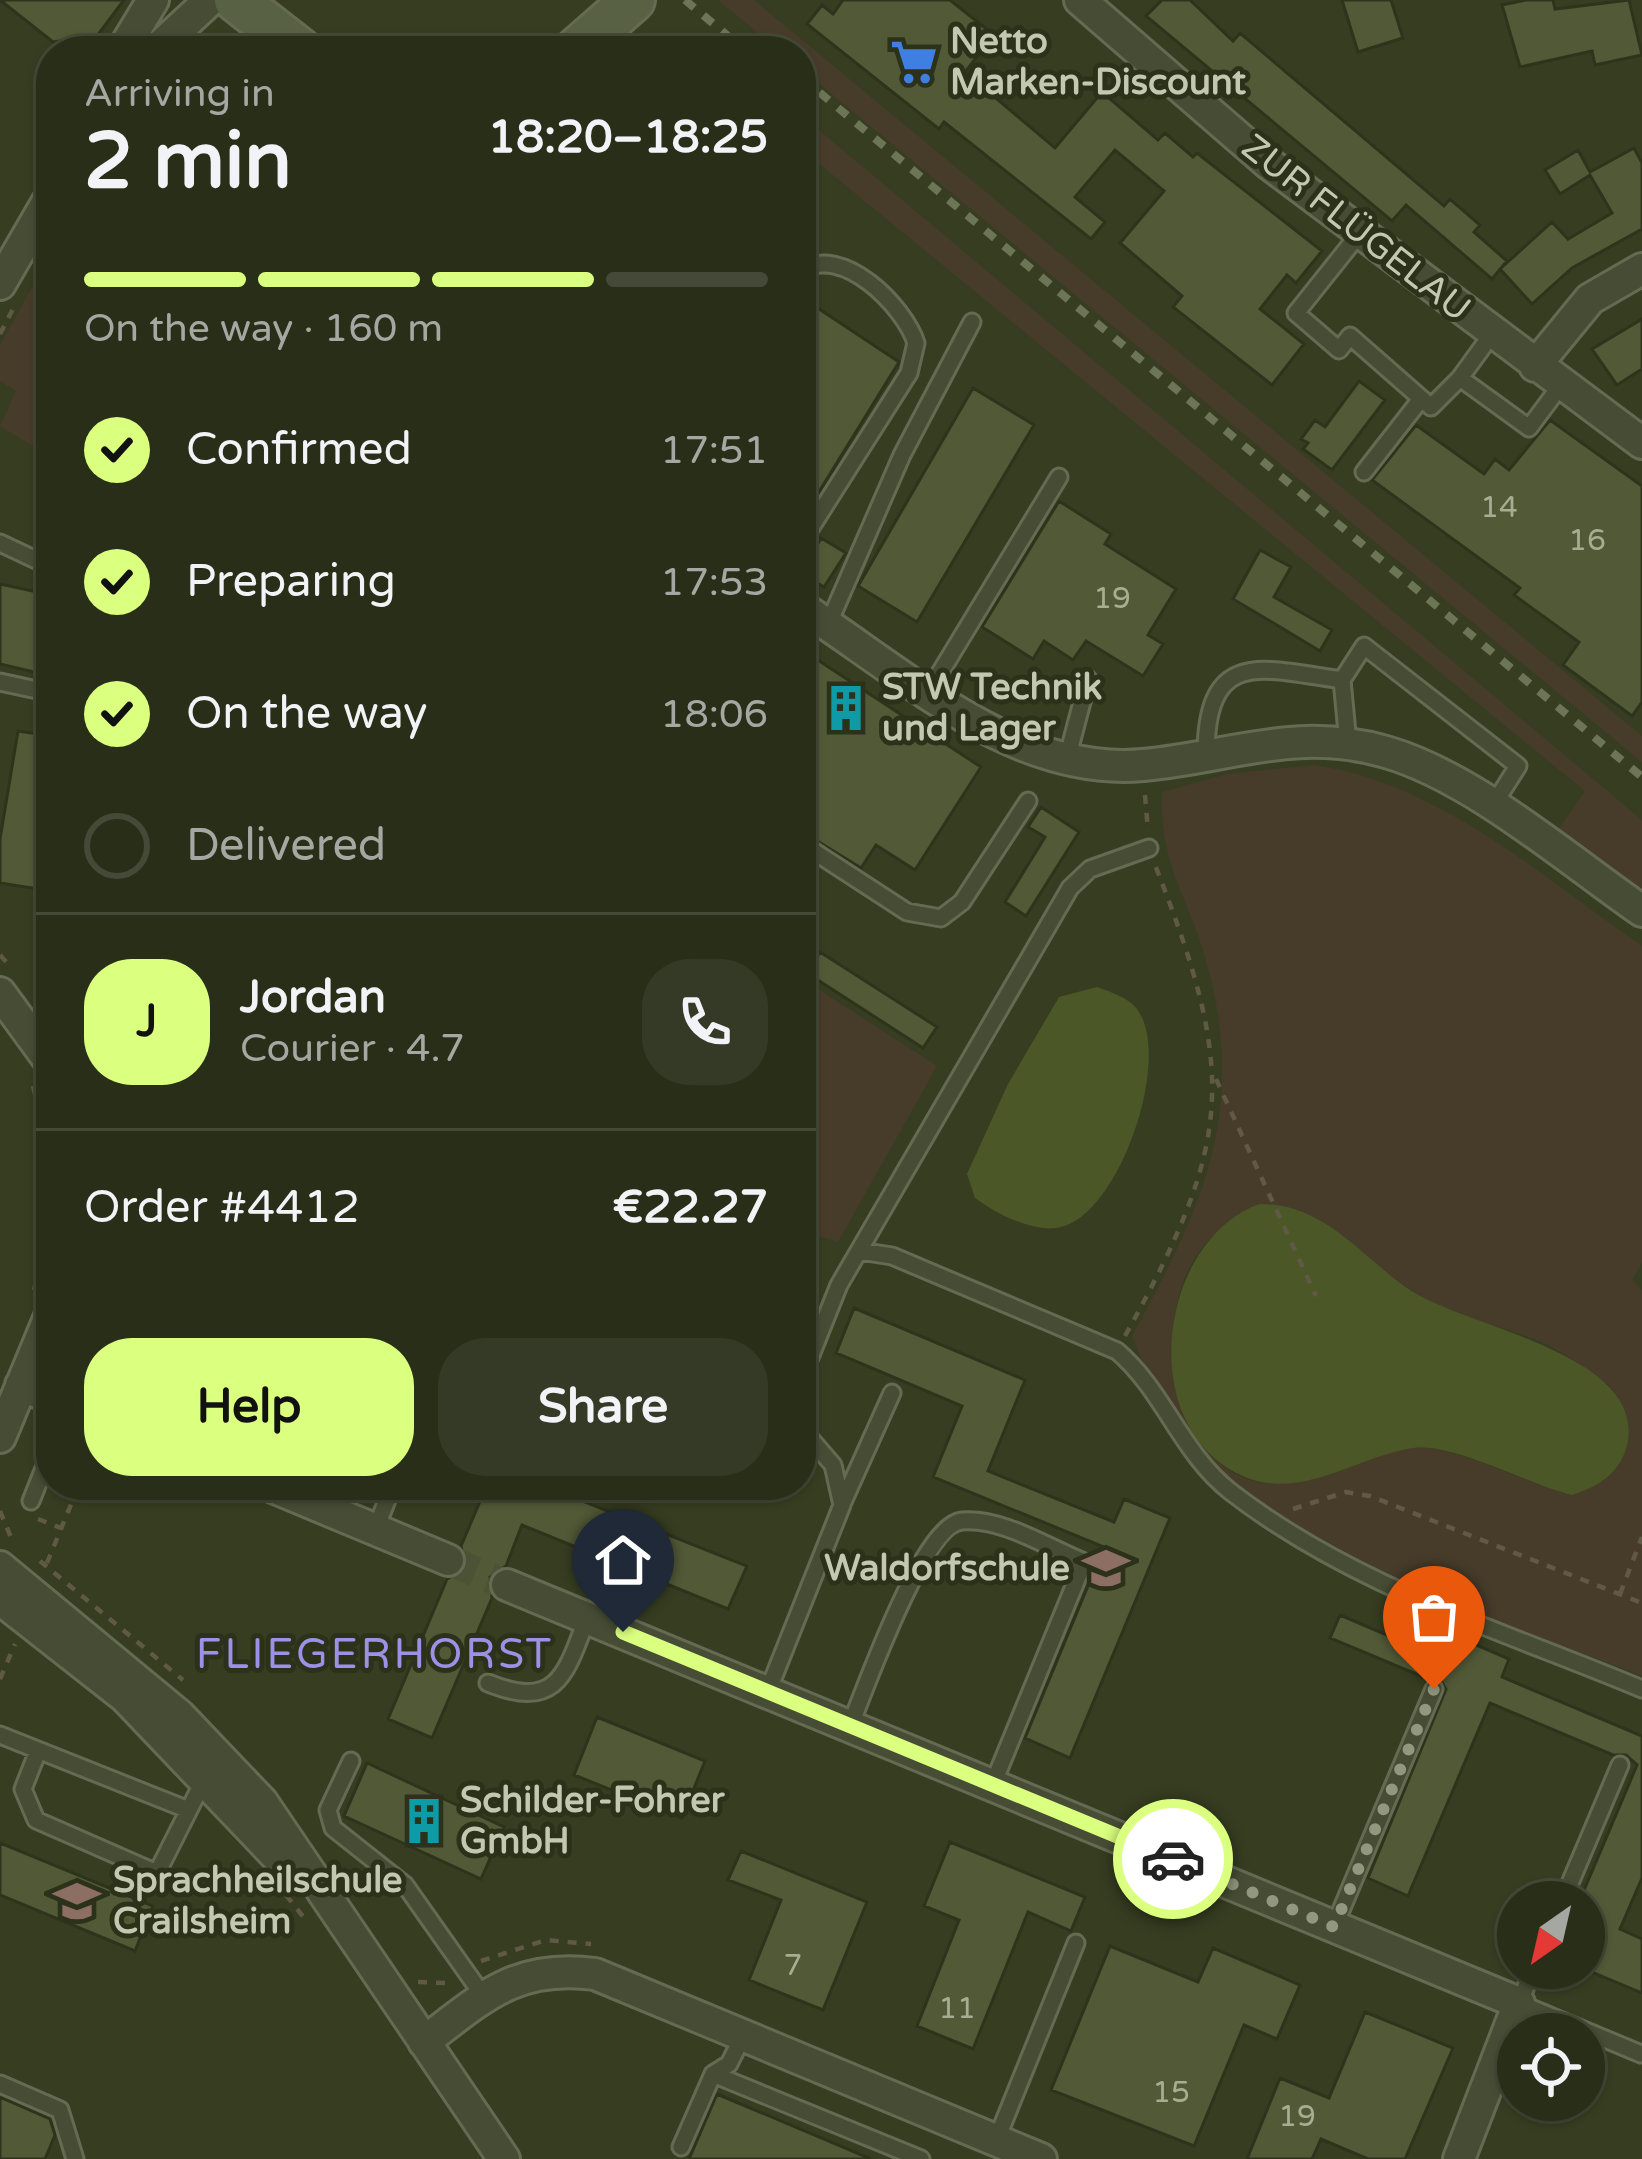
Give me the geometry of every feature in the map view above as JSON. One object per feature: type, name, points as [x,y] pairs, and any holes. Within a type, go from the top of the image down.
[{"type":"main road","points":[[236,0],[282,36]]},
{"type":"main road","points":[[591,36],[633,0]]},
{"type":"street","points":[[131,36],[154,0]]},
{"type":"street","points":[[171,36],[209,0]]},
{"type":"street","name":"ZUR FLÜGELAU","points":[[1098,6],[1359,234],[1642,443]]},
{"type":"street","points":[[0,284],[36,222]]},
{"type":"street","points":[[1535,366],[1590,299],[1642,269]]},
{"type":"street","points":[[816,617],[1010,740],[1066,759],[1143,765],[1259,742],[1348,743],[1391,753],[1492,807],[1642,911]]},
{"type":"street","points":[[0,993],[36,1051]]},
{"type":"street","points":[[0,1437],[36,1350]]},
{"type":"street","points":[[21,1385],[36,1391]]},
{"type":"street","points":[[306,1500],[448,1560]]},
{"type":"street","points":[[0,1567],[178,1715],[214,1769],[369,1961],[505,2159]]},
{"type":"street","points":[[507,1585],[1519,2003],[1459,2159]]},
{"type":"street","points":[[0,1599],[214,1769]]},
{"type":"street","points":[[424,2042],[484,1997],[534,1973],[595,1974],[1034,2158]]},
{"type":"lane","points":[[1359,234],[1296,313],[1339,350],[1350,336],[1431,407],[1460,378],[1492,334]]},
{"type":"lane","points":[[816,265],[839,266],[895,305],[916,343],[909,373],[816,519]]},
{"type":"lane","points":[[828,625],[902,455],[972,322]]},
{"type":"lane","points":[[1460,378],[1529,428],[1561,385]]},
{"type":"lane","points":[[1364,472],[1421,399]]},
{"type":"lane","points":[[929,691],[1059,477]]},
{"type":"lane","points":[[0,543],[36,560]]},
{"type":"lane","points":[[1348,743],[1342,680],[1364,646],[1518,766],[1492,807]]},
{"type":"lane","points":[[1206,752],[1210,702],[1235,673],[1257,668],[1342,680]]},
{"type":"lane","points":[[1066,759],[1088,679]]},
{"type":"lane","points":[[0,682],[36,690]]},
{"type":"lane","points":[[816,853],[908,912],[941,918],[962,902],[1028,801]]},
{"type":"lane","points":[[816,1343],[839,1286],[1070,888],[1090,869],[1149,848]]},
{"type":"lane","points":[[860,1251],[892,1256],[1117,1351],[1136,1367],[1200,1463],[1277,1523],[1393,1591],[1642,1690]]},
{"type":"lane","points":[[768,1691],[892,1393]]},
{"type":"lane","points":[[816,1447],[833,1465],[842,1505]]},
{"type":"lane","points":[[31,1501],[36,1488]]},
{"type":"lane","points":[[376,1528],[387,1500]]},
{"type":"lane","points":[[850,1726],[896,1616],[940,1529],[957,1521],[982,1521],[1084,1562],[993,1784]]},
{"type":"lane","points":[[488,1683],[527,1696],[548,1690],[568,1664],[587,1618]]},
{"type":"lane","points":[[1334,1927],[1434,1689]]},
{"type":"lane","points":[[0,1735],[186,1809]]},
{"type":"lane","points":[[38,1751],[23,1789],[36,1820],[157,1873],[186,1809],[214,1769]]},
{"type":"lane","points":[[351,1761],[328,1810],[333,1828],[405,1886],[484,1997]]},
{"type":"lane","points":[[1571,1881],[1620,1765]]},
{"type":"lane","points":[[996,2140],[1076,1943]]},
{"type":"lane","points":[[1525,1989],[1519,2003],[1641,2054]]},
{"type":"lane","points":[[681,2147],[713,2074],[729,2064],[743,2036]]},
{"type":"lane","points":[[713,2074],[921,2159]]},
{"type":"lane","points":[[0,2084],[60,2110],[74,2159]]},
{"type":"path","points":[[1143,765],[1149,848],[1196,969],[1214,1073],[1316,1295]]},
{"type":"path","points":[[1117,1351],[1192,1206],[1207,1151],[1214,1073]]},
{"type":"path","points":[[1277,1523],[1290,1510],[1358,1493],[1642,1604]]},
{"type":"path","points":[[43,1574],[74,1500]]},
{"type":"path","points":[[1620,1594],[1642,1538]]},
{"type":"path","points":[[0,1679],[19,1633]]},
{"type":"shaded area","points":[[718,0],[754,0],[797,36],[762,36]]},
{"type":"shaded area","points":[[816,51],[1642,736],[1642,762],[816,81]]},
{"type":"shaded area","points":[[816,128],[1642,820],[1642,899],[1553,837],[1585,791],[816,161]]},
{"type":"shaded area","points":[[36,280],[36,448],[0,426],[16,391],[0,381],[0,345]]},
{"type":"shaded area","points":[[1313,765],[1403,791],[1487,836],[1642,946],[1642,1263],[1632,1280],[1642,1290],[1642,1676],[1408,1586],[1293,1527],[1243,1493],[1202,1455],[1171,1414],[1145,1367],[1132,1336],[1198,1200],[1220,1111],[1222,1065],[1218,1014],[1206,960],[1165,839],[1162,792],[1227,774]],"holes":[[[1259,1204],[1282,1206],[1322,1221],[1424,1299],[1549,1345],[1610,1386],[1572,1495],[1430,1448],[1385,1454],[1300,1481],[1272,1484],[1246,1479],[1221,1464],[1198,1437],[1176,1387],[1171,1360],[1176,1309],[1188,1270],[1208,1241]]]},
{"type":"shaded area","points":[[1097,987],[1133,1005],[1146,1032],[1149,1061],[1135,1131],[1103,1194],[1083,1216],[1061,1227],[1028,1225],[975,1198],[967,1174],[1008,1084],[1059,997]]},
{"type":"shaded area","points":[[816,988],[937,1066],[838,1242],[816,1235]]},
{"type":"shaded area","points":[[1259,1204],[1282,1206],[1321,1221],[1407,1288],[1578,1363],[1607,1385],[1625,1410],[1628,1441],[1615,1469],[1572,1495],[1431,1448],[1393,1452],[1288,1484],[1245,1477],[1210,1454],[1186,1420],[1173,1381],[1172,1338],[1180,1295],[1198,1257],[1224,1225]]},
{"type":"building","points":[[0,0],[124,0],[97,36],[45,36]]},
{"type":"building","points":[[843,0],[950,0],[994,35],[965,72],[1055,148],[1102,92],[1158,140],[1165,133],[1193,157],[1197,153],[1322,251],[1296,283],[1287,275],[1260,309],[1304,344],[1272,385],[1173,307],[1182,296],[1120,243],[1164,191],[1115,150],[1075,197],[1105,222],[1091,239],[944,122],[939,129],[807,24],[822,5],[833,14]]},
{"type":"building","points":[[1162,0],[1190,0],[1233,41],[1240,33],[1444,206],[1450,199],[1480,225],[1474,232],[1507,261],[1492,279],[1406,205],[1392,221],[1146,16]]},
{"type":"building","points":[[1342,0],[1391,0],[1403,38],[1358,52]]},
{"type":"building","points":[[1553,0],[1555,9],[1629,0],[1642,55],[1595,65],[1592,51],[1520,67],[1502,5]]},
{"type":"building","points":[[1634,148],[1642,163],[1642,229],[1572,268],[1532,304],[1500,269],[1552,222],[1568,239],[1612,213],[1590,175],[1560,194],[1545,170],[1578,150],[1590,172]]},
{"type":"building","points":[[816,307],[899,362],[816,497]]},
{"type":"building","points":[[1642,319],[1642,369],[1617,385],[1592,349]]},
{"type":"building","points":[[1359,381],[1385,400],[1332,470],[1303,449],[1308,443],[1301,439],[1315,420],[1325,427]]},
{"type":"building","points":[[973,388],[1034,425],[917,622],[858,586]]},
{"type":"building","points":[[1550,420],[1642,486],[1642,702],[1632,716],[1563,665],[1579,642],[1514,595],[1520,588],[1372,480],[1416,425],[1484,474],[1495,459],[1509,470]]},
{"type":"building","points":[[1059,501],[1111,534],[1105,544],[1176,589],[1148,635],[1163,644],[1143,676],[1086,641],[1073,660],[1044,641],[1033,659],[982,627]]},
{"type":"building","points":[[821,538],[846,553],[824,587],[816,582],[816,547]]},
{"type":"building","points":[[1260,550],[1291,567],[1274,597],[1332,630],[1320,651],[1233,599]]},
{"type":"building","points":[[0,584],[36,592],[36,672],[0,664]]},
{"type":"building","name":"STW Technik und Lager","points":[[816,659],[981,767],[915,870],[876,845],[861,868],[816,840]]},
{"type":"building","points":[[18,731],[36,734],[36,889],[0,883],[0,839]]},
{"type":"building","points":[[1041,807],[1079,832],[1026,916],[1005,902],[1045,837],[1028,827]]},
{"type":"building","points":[[820,952],[937,1027],[923,1048],[816,979]]},
{"type":"building","points":[[854,1308],[1025,1380],[988,1471],[1114,1522],[1124,1499],[1170,1518],[1070,1758],[1025,1738],[1104,1547],[933,1477],[962,1406],[836,1353]]},
{"type":"building","points":[[481,1500],[580,1500],[747,1566],[728,1609],[522,1525],[506,1566],[490,1577],[492,1598],[432,1738],[388,1719],[447,1579],[465,1569],[461,1546]]},
{"type":"building","points":[[1340,1615],[1455,1664],[1465,1640],[1509,1659],[1502,1677],[1642,1736],[1642,1878],[1620,1929],[1642,1939],[1642,1993],[1605,1978],[1605,1881],[1588,1881],[1637,1765],[1626,1755],[1613,1755],[1490,1703],[1408,1896],[1368,1878],[1446,1689],[1440,1679],[1428,1679],[1330,1638]]},
{"type":"building","points":[[597,1717],[705,1761],[682,1818],[574,1775]]},
{"type":"building","name":"Schilder-Fohrer GmbH","points":[[367,1763],[504,1827],[481,1879],[344,1816]]},
{"type":"building","points":[[950,1842],[1085,1897],[1071,1931],[1028,1912],[973,2049],[917,2026],[959,1920],[924,1906]]},
{"type":"building","name":"Sprachheilschule Crailsheim","points":[[0,1843],[153,1906],[135,1951],[0,1895]]},
{"type":"building","points":[[741,1851],[867,1902],[823,2010],[749,1980],[781,1900],[728,1880]]},
{"type":"building","points":[[1110,1946],[1198,1982],[1213,1948],[1300,1985],[1277,2039],[1244,2025],[1194,2146],[1051,2090]]},
{"type":"building","points":[[1365,2012],[1453,2048],[1405,2159],[1368,2159],[1321,2139],[1312,2159],[1247,2159],[1280,2078],[1329,2098]]},
{"type":"building","points":[[717,2094],[871,2159],[689,2159]]},
{"type":"building","points":[[0,2097],[50,2119],[55,2135],[45,2159],[0,2159]]},
{"type":"tunnel","points":[[448,1560],[507,1585]]},
{"type":"railway","points":[[685,0],[728,36]]},
{"type":"railway","points":[[816,89],[1642,777]]},
{"type":"way so far","points":[[1173,1859],[1334,1927],[1434,1689]]},
{"type":"place","name":"Netto Marken-Discount","points":[[914,62]]},
{"type":"place","name":"STW Technik und Lager","points":[[846,708]]},
{"type":"place","name":"Waldorfschule","points":[[1106,1568]]},
{"type":"place","name":"Schilder-Fohrer GmbH","points":[[424,1821]]},
{"type":"place","name":"Sprachheilschule Crailsheim","points":[[77,1901]]},
{"type":"district","name":"FLIEGERHORST","points":[[375,1654]]},
{"type":"route","points":[[623,1632],[1173,1859]]}]
